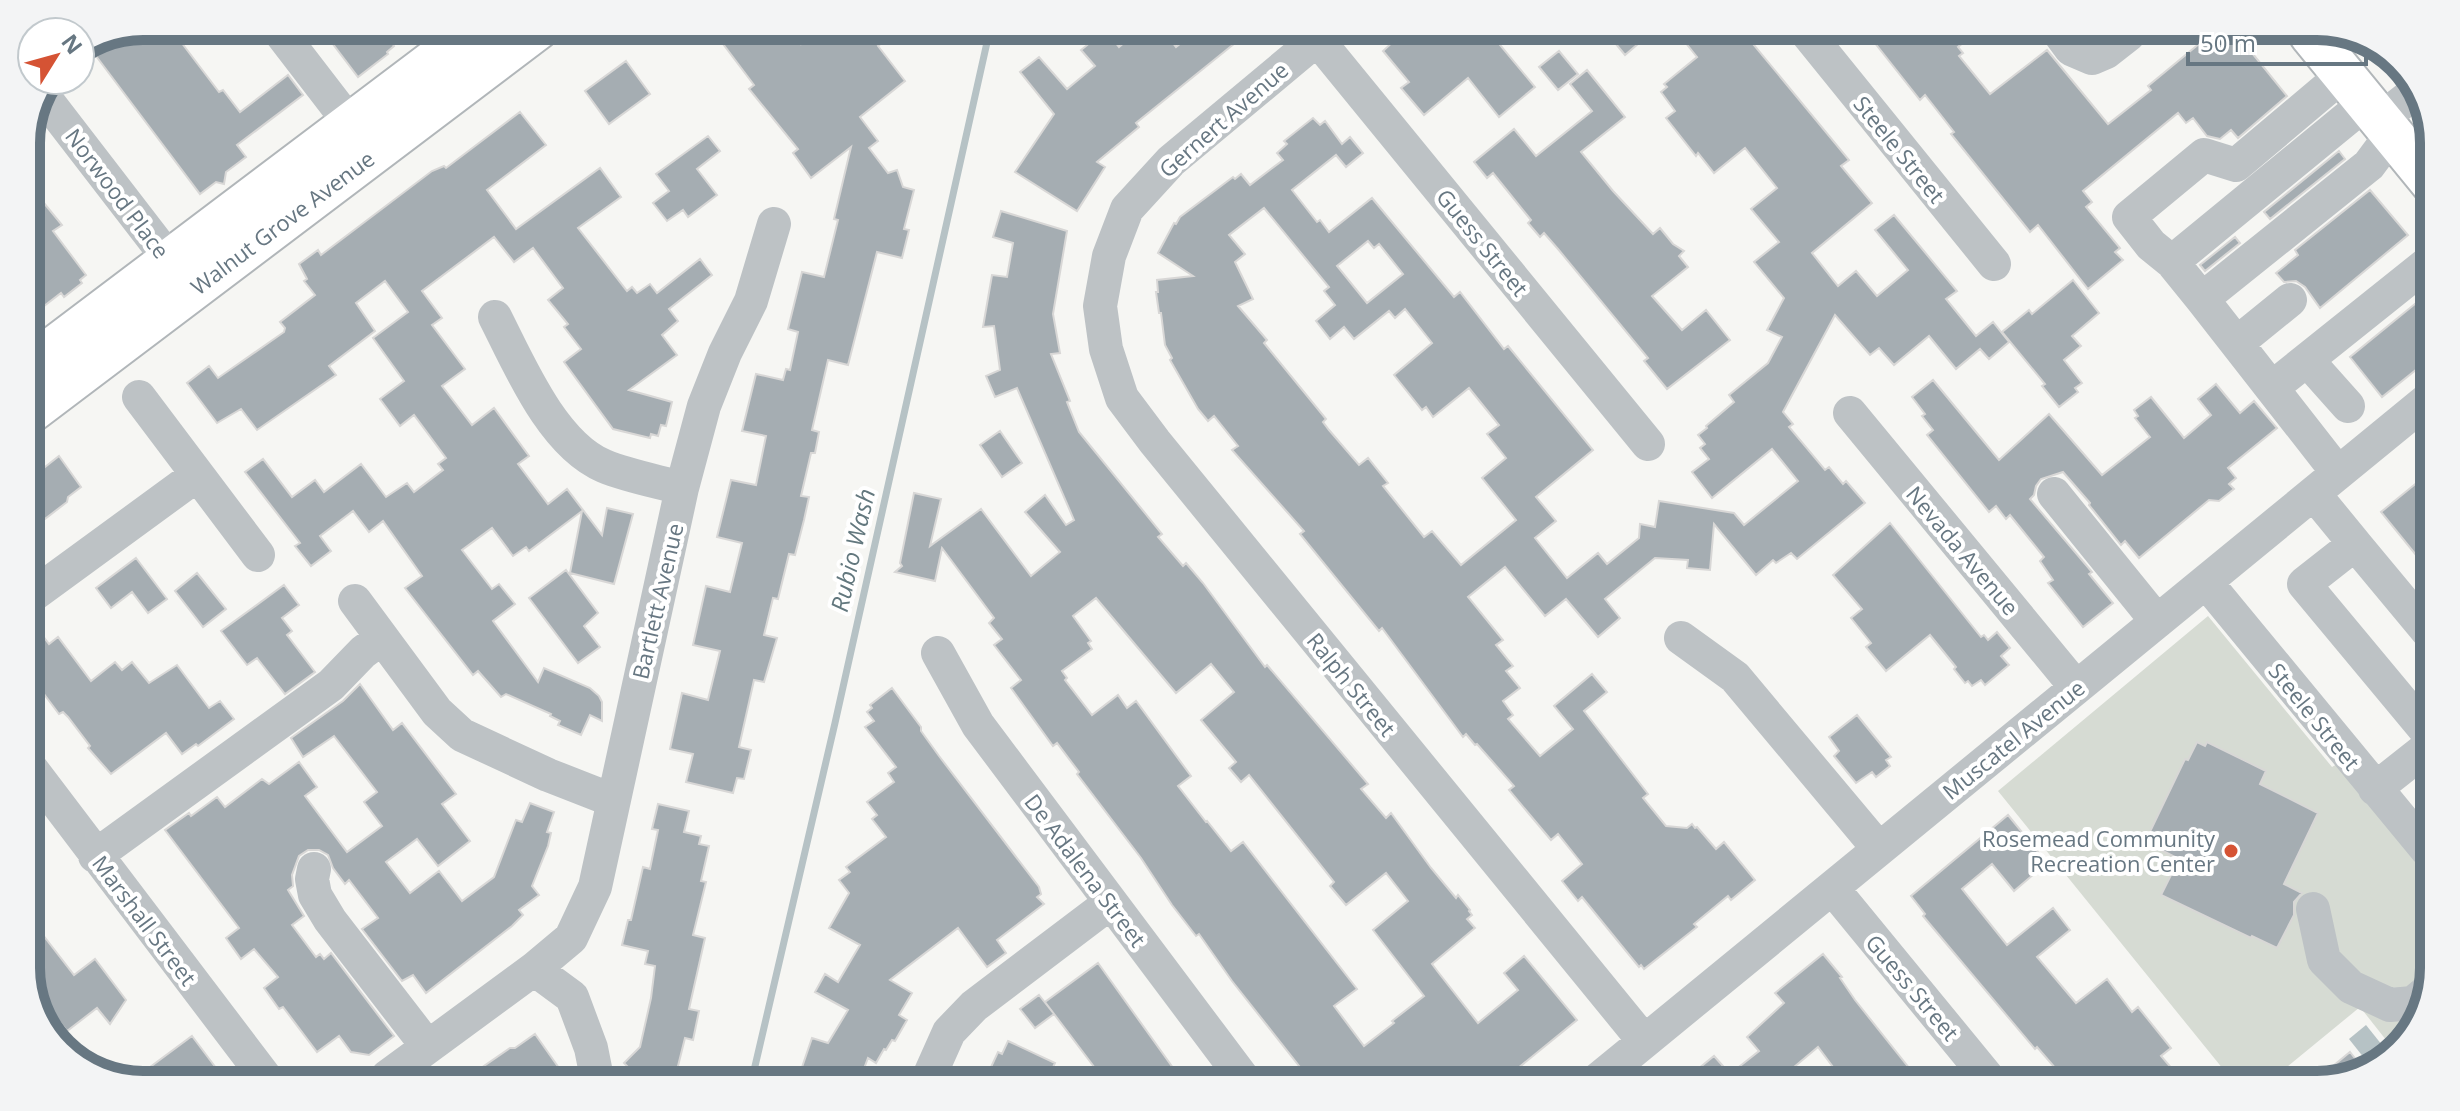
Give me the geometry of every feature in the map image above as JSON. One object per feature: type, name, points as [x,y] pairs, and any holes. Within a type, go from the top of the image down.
[{"type":"main road","name":"Walnut Grove Avenue","points":[[362,139],[465,40]]},
{"type":"main road","name":"Walnut Grove Avenue","points":[[40,402],[181,275],[362,139],[519,40]]},
{"type":"main road","points":[[2315,40],[2420,166]]},
{"type":"main road","name":"Walnut Grove Avenue","points":[[40,361],[181,275]]},
{"type":"street","points":[[286,40],[362,139]]},
{"type":"street","name":"Gernert Avenue","points":[[1100,306],[1109,256],[1127,209],[1171,161],[1316,40]]},
{"type":"street","name":"Guess Street","points":[[1326,40],[1648,444]]},
{"type":"street","name":"Steele Street","points":[[1813,40],[1994,264]]},
{"type":"street","points":[[2064,40],[2071,49],[2092,58],[2121,40]]},
{"type":"street","points":[[2407,94],[2236,165],[2204,155],[2129,217],[2151,245],[2172,262],[2273,387],[2355,544],[2420,622]]},
{"type":"street","name":"Norwood Place","points":[[49,103],[181,275]]},
{"type":"street","points":[[2172,262],[2371,107]]},
{"type":"street","points":[[2202,299],[2369,165],[2371,107]]},
{"type":"street","points":[[2234,211],[2265,248]]},
{"type":"street","name":"Bartlett Avenue","points":[[395,1071],[534,969],[571,938],[595,887],[682,488],[704,406],[751,301],[774,224]]},
{"type":"street","points":[[2273,387],[2420,269]]},
{"type":"street","points":[[2237,343],[2290,300]]},
{"type":"street","name":"Ralph Street","points":[[1100,306],[1106,349],[1122,398],[1146,431],[1644,1041]]},
{"type":"street","points":[[495,317],[527,381],[558,428],[584,455],[604,466],[682,488]]},
{"type":"street","points":[[2307,360],[2348,406]]},
{"type":"street","points":[[139,397],[258,555]]},
{"type":"street","name":"Muscatel Avenue","points":[[1608,1071],[2420,406]]},
{"type":"street","name":"Nevada Avenue","points":[[1850,413],[2076,687]]},
{"type":"street","points":[[40,590],[197,475]]},
{"type":"street","points":[[2054,494],[2156,620]]},
{"type":"street","points":[[2355,544],[2304,584],[2420,723]]},
{"type":"street","name":"Steele Street","points":[[2206,582],[2375,789],[2420,835]]},
{"type":"street","points":[[355,601],[437,712],[462,735],[548,775],[612,800]]},
{"type":"street","points":[[95,856],[331,685],[363,652],[382,638]]},
{"type":"street","points":[[1681,638],[1735,677],[1879,849]]},
{"type":"street","name":"De Adalena Street","points":[[938,653],[978,725],[1237,1071]]},
{"type":"street","points":[[2375,789],[2420,753]]},
{"type":"street","name":"Marshall Street","points":[[40,781],[260,1071]]},
{"type":"street","points":[[314,869],[315,895],[330,920],[427,1046]]},
{"type":"street","name":"Guess Street","points":[[1833,889],[1982,1071]]},
{"type":"street","points":[[932,1071],[949,1032],[974,1006],[1110,903]]},
{"type":"street","points":[[2313,909],[2324,960],[2351,987],[2390,1005],[2413,1003]]},
{"type":"street","points":[[534,969],[572,997],[591,1048],[596,1071]]},
{"type":"shaded area","points":[[2208,616],[2332,767],[2337,764],[2420,866],[2420,968],[2418,988],[2406,1019],[2388,1042],[2360,1007],[2282,1071],[2225,1071],[1998,791]]},
{"type":"shaded area","points":[[2366,1025],[2383,1046],[2365,1059],[2349,1039]]},
{"type":"building","points":[[184,40],[181,42],[219,92],[223,90],[240,112],[288,75],[303,95],[237,145],[246,157],[226,172],[224,184],[216,182],[200,194],[96,52],[130,41]]},
{"type":"building","points":[[330,40],[390,40],[394,46],[388,54],[358,77]]},
{"type":"building","points":[[720,40],[798,40],[801,44],[806,40],[885,40],[878,46],[905,81],[860,117],[878,141],[869,148],[888,173],[897,170],[903,187],[914,190],[904,229],[909,230],[902,258],[877,252],[848,365],[828,360],[812,430],[819,432],[815,453],[811,453],[801,496],[809,497],[804,520],[795,555],[789,554],[778,599],[773,598],[764,635],[777,638],[764,682],[754,680],[739,747],[751,750],[744,779],[737,778],[733,793],[686,782],[693,754],[670,749],[682,693],[708,700],[720,651],[693,645],[706,586],[730,592],[742,543],[717,537],[731,480],[756,485],[766,436],[742,431],[756,374],[783,380],[786,369],[790,370],[798,332],[788,329],[802,272],[824,277],[851,147],[811,178],[793,153],[798,149],[749,89],[754,85]]},
{"type":"building","points":[[1093,40],[1113,40],[1119,47],[1127,40],[1171,40],[1176,47],[1185,40],[1239,40],[1136,123],[1139,127],[1097,162],[1105,167],[1077,211],[1015,172],[1054,114],[1020,72],[1039,57],[1067,89],[1095,66],[1081,50]]},
{"type":"building","points":[[1395,40],[1430,40],[1433,43],[1437,40],[1507,40],[1500,45],[1535,87],[1499,117],[1468,78],[1424,115],[1401,88],[1409,82],[1383,51]]},
{"type":"building","points":[[1613,40],[1643,40],[1625,55]]},
{"type":"building","points":[[1683,40],[1750,40],[1849,160],[1841,166],[1872,203],[1812,253],[1838,286],[1856,271],[1877,296],[1908,270],[1875,230],[1894,215],[1957,291],[1946,299],[1976,336],[1993,322],[2009,342],[1989,359],[1980,349],[1956,369],[1929,336],[1894,365],[1879,348],[1870,355],[1835,315],[1783,412],[1793,424],[1789,427],[1825,470],[1829,467],[1843,484],[1846,481],[1865,503],[1797,559],[1791,553],[1776,563],[1773,560],[1756,575],[1714,524],[1710,570],[1687,568],[1688,560],[1655,558],[1605,599],[1620,618],[1598,637],[1566,599],[1545,616],[1505,567],[1468,597],[1503,640],[1496,645],[1513,666],[1506,671],[1520,688],[1503,701],[1513,715],[1508,719],[1540,756],[1573,729],[1554,706],[1592,674],[1607,692],[1584,711],[1648,794],[1643,798],[1666,826],[1687,828],[1692,824],[1716,849],[1724,842],[1755,880],[1731,900],[1728,896],[1694,924],[1697,927],[1644,969],[1641,965],[1639,967],[1582,897],[1578,901],[1562,881],[1582,864],[1558,834],[1551,840],[1509,790],[1514,786],[1477,744],[1466,734],[1463,737],[1382,628],[1379,631],[1300,534],[1304,531],[1232,450],[1238,446],[1214,416],[1208,421],[1198,409],[1170,360],[1156,292],[1157,280],[1193,276],[1158,253],[1174,223],[1233,177],[1235,179],[1241,174],[1250,185],[1283,160],[1277,153],[1287,144],[1284,141],[1313,118],[1320,125],[1325,121],[1342,144],[1350,137],[1363,153],[1346,167],[1336,155],[1292,190],[1317,222],[1320,220],[1329,232],[1372,198],[1454,297],[1460,292],[1504,349],[1508,346],[1593,450],[1536,497],[1556,521],[1535,538],[1567,578],[1598,553],[1607,564],[1639,538],[1640,524],[1655,527],[1659,501],[1734,513],[1744,525],[1798,481],[1772,449],[1712,498],[1692,472],[1709,459],[1700,448],[1705,444],[1698,435],[1734,402],[1729,395],[1768,363],[1782,337],[1767,330],[1784,298],[1754,262],[1779,242],[1751,209],[1777,188],[1745,148],[1714,173],[1666,118],[1675,111],[1661,92],[1667,87],[1664,84],[1697,57]],"holes":[[[1264,208],[1329,287],[1324,291],[1335,305],[1316,321],[1330,339],[1344,327],[1354,339],[1389,311],[1395,318],[1405,309],[1432,343],[1394,375],[1422,410],[1426,407],[1433,417],[1469,388],[1499,425],[1487,434],[1506,458],[1482,478],[1516,520],[1461,565],[1432,531],[1424,537],[1383,486],[1388,483],[1368,458],[1359,465],[1264,343],[1267,340],[1238,306],[1253,299],[1235,262],[1245,254],[1229,235]],[[1368,241],[1374,248],[1379,244],[1403,274],[1367,303],[1337,266]]]},
{"type":"building","points":[[1873,40],[1967,40],[1958,47],[1963,53],[1959,56],[1990,94],[2047,50],[2108,124],[2151,90],[2148,86],[2204,40],[2247,40],[2251,45],[2248,48],[2287,96],[2238,138],[2231,130],[2220,139],[2207,136],[2193,118],[2186,123],[2178,113],[2083,191],[2092,202],[2086,207],[2120,248],[2115,252],[2123,260],[2088,289],[2038,225],[2030,232],[1951,134],[1954,132],[1925,95],[1920,100]]},
{"type":"building","points":[[1559,51],[1578,74],[1558,90],[1539,67]]},
{"type":"building","points":[[626,61],[650,94],[609,124],[585,91]]},
{"type":"building","points":[[1587,70],[1625,117],[1581,152],[1653,234],[1660,228],[1673,244],[1684,251],[1679,256],[1688,267],[1652,296],[1682,330],[1706,310],[1730,340],[1667,389],[1644,361],[1648,358],[1558,249],[1544,233],[1540,237],[1528,223],[1531,220],[1493,173],[1487,178],[1474,162],[1514,129],[1536,156],[1592,111],[1570,84]]},
{"type":"building","points":[[520,112],[546,145],[487,190],[516,229],[600,168],[621,197],[578,228],[627,291],[632,287],[637,293],[650,284],[657,293],[700,259],[712,275],[669,309],[678,321],[662,335],[677,355],[629,390],[672,402],[666,426],[661,425],[658,436],[651,434],[650,438],[613,429],[564,362],[581,349],[564,327],[568,324],[548,300],[563,288],[533,248],[514,262],[494,237],[422,291],[442,318],[432,325],[465,369],[442,386],[472,425],[494,408],[529,456],[518,464],[548,504],[567,489],[602,535],[607,508],[633,514],[614,584],[570,573],[582,511],[529,551],[526,547],[513,556],[492,528],[462,550],[492,589],[499,584],[515,604],[493,621],[538,682],[544,668],[590,688],[599,696],[602,721],[590,715],[581,735],[558,725],[560,721],[551,714],[506,694],[501,697],[478,671],[473,675],[405,588],[422,576],[383,521],[369,532],[353,511],[320,536],[331,551],[311,566],[295,546],[300,543],[245,472],[263,459],[292,497],[315,480],[324,492],[361,464],[386,497],[407,483],[414,492],[443,470],[438,464],[446,458],[414,415],[400,426],[380,399],[404,381],[373,338],[408,312],[385,281],[356,303],[375,331],[329,366],[336,375],[257,430],[241,409],[217,423],[187,383],[209,366],[218,378],[284,332],[285,328],[280,322],[315,295],[304,281],[307,279],[299,264],[318,250],[321,255],[432,171],[446,168]]},
{"type":"building","points":[[708,136],[720,151],[697,169],[717,195],[688,217],[683,210],[667,221],[653,203],[669,191],[656,174]]},
{"type":"building","points":[[2339,151],[2345,159],[2270,219],[2264,212]]},
{"type":"building","points":[[2370,190],[2408,235],[2320,308],[2305,287],[2296,281],[2284,282],[2276,273],[2298,255],[2295,250]]},
{"type":"building","points":[[40,198],[62,225],[53,231],[86,275],[80,280],[82,283],[64,297],[61,293],[40,309]]},
{"type":"building","points":[[1001,211],[1067,231],[1053,314],[1060,353],[1051,354],[1079,432],[1162,534],[1158,537],[1183,566],[1186,563],[1265,667],[1267,665],[1368,784],[1361,789],[1386,818],[1391,813],[1431,868],[1470,910],[1472,915],[1467,919],[1475,928],[1432,964],[1478,1023],[1518,990],[1504,973],[1524,956],[1577,1020],[1517,1069],[1518,1071],[1303,1071],[1199,934],[1196,936],[1172,905],[1141,858],[1077,774],[1079,772],[1057,743],[1053,746],[1011,688],[1021,680],[994,645],[1002,639],[989,623],[994,618],[942,548],[935,581],[895,572],[902,566],[900,563],[914,493],[941,499],[930,546],[981,509],[1031,576],[1060,552],[1025,512],[1045,495],[1066,525],[1074,520],[1017,388],[995,397],[986,376],[1000,370],[994,326],[983,327],[992,275],[1007,277],[1013,243],[993,237]],"holes":[[[1096,598],[1176,693],[1211,664],[1234,692],[1201,720],[1236,762],[1229,768],[1241,782],[1249,775],[1334,882],[1330,886],[1346,905],[1386,873],[1408,901],[1373,930],[1424,996],[1364,1046],[1334,1006],[1357,989],[1243,842],[1231,851],[1178,786],[1191,776],[1136,701],[1127,708],[1118,695],[1092,715],[1065,680],[1067,678],[1062,671],[1092,649],[1088,643],[1091,641],[1073,616]]]},
{"type":"building","points":[[2235,237],[2240,243],[2205,271],[2200,265]]},
{"type":"building","points":[[2073,280],[2099,313],[2072,336],[2081,346],[2064,360],[2082,383],[2075,388],[2078,392],[2059,407],[2042,386],[2045,384],[2002,332],[2029,310],[2032,314]]},
{"type":"building","points":[[2420,300],[2420,367],[2382,397],[2350,357]]},
{"type":"building","points":[[1933,380],[1999,460],[2049,414],[2102,475],[2150,437],[2135,418],[2138,416],[2134,410],[2151,397],[2184,438],[2211,415],[2198,399],[2216,384],[2240,413],[2254,401],[2277,428],[2228,468],[2236,478],[2229,484],[2234,489],[2219,501],[2209,500],[2139,558],[2125,541],[2121,545],[2063,472],[2041,479],[2030,499],[2092,572],[2089,574],[2113,603],[2083,627],[2048,583],[2053,580],[2040,561],[2044,557],[2010,515],[2006,519],[1996,506],[1989,512],[1927,435],[1933,430],[1912,397]]},
{"type":"building","points":[[1000,431],[1022,463],[1002,477],[980,445]]},
{"type":"building","points":[[59,456],[81,487],[40,523],[40,471]]},
{"type":"building","points":[[2420,480],[2420,560],[2381,512]]},
{"type":"building","points":[[1890,523],[1981,637],[1984,635],[1988,640],[1997,632],[2010,648],[2001,656],[2009,665],[1985,685],[1981,680],[1972,686],[1968,681],[1965,683],[1930,635],[1886,671],[1866,647],[1871,643],[1851,618],[1862,609],[1833,575]]},
{"type":"building","points":[[136,558],[167,599],[148,613],[132,592],[111,608],[96,588]]},
{"type":"building","points":[[566,570],[598,613],[584,626],[600,647],[578,663],[529,598]]},
{"type":"building","points":[[197,573],[226,609],[203,627],[175,591]]},
{"type":"building","points":[[284,585],[299,605],[282,618],[292,631],[287,635],[315,672],[285,694],[257,658],[247,665],[221,631]]},
{"type":"building","points":[[40,632],[49,644],[58,637],[91,681],[115,662],[122,670],[132,662],[149,683],[177,665],[209,708],[220,701],[234,719],[182,754],[166,733],[111,774],[88,748],[90,746],[68,717],[63,712],[59,714],[40,689]]},
{"type":"building","points":[[360,684],[393,730],[402,723],[456,794],[442,804],[470,841],[438,866],[417,839],[386,862],[410,893],[439,871],[462,901],[494,877],[516,820],[522,822],[530,803],[554,812],[547,832],[551,833],[548,846],[532,886],[539,895],[519,910],[523,915],[512,926],[426,993],[413,975],[402,981],[362,929],[378,918],[349,880],[345,884],[328,855],[319,850],[308,850],[299,856],[292,875],[293,886],[288,890],[304,916],[292,925],[316,957],[320,954],[324,959],[331,953],[394,1036],[369,1055],[351,1052],[339,1036],[317,1052],[283,1007],[279,1009],[264,988],[278,977],[254,949],[241,959],[226,938],[239,928],[165,830],[217,797],[225,807],[262,779],[269,784],[299,762],[317,787],[305,796],[347,852],[382,826],[364,802],[377,792],[334,736],[303,757],[291,738],[343,701]]},
{"type":"building","points":[[892,688],[939,756],[1039,887],[1041,894],[1037,897],[1044,904],[997,940],[1006,953],[987,967],[958,928],[890,980],[912,993],[899,1015],[907,1020],[895,1041],[892,1040],[884,1049],[876,1063],[868,1058],[863,1071],[801,1071],[812,1038],[828,1043],[848,1010],[815,992],[825,974],[838,982],[860,945],[829,928],[849,893],[839,880],[850,872],[846,867],[886,837],[872,819],[877,815],[867,802],[894,782],[888,773],[896,767],[865,727],[874,721],[867,712],[872,708],[870,705]]},
{"type":"building","points":[[1857,715],[1891,757],[1886,760],[1890,766],[1876,777],[1872,772],[1856,783],[1834,756],[1839,751],[1829,737]]},
{"type":"building","name":"Rosemead Community Recreation Center","points":[[2197,742],[2205,746],[2207,742],[2266,771],[2260,784],[2318,813],[2284,884],[2302,893],[2294,902],[2294,915],[2277,948],[2161,895],[2179,859],[2145,842],[2185,759],[2188,760]]},
{"type":"building","points":[[658,804],[689,811],[684,832],[701,836],[699,844],[709,846],[701,881],[706,882],[693,935],[705,938],[689,1009],[699,1011],[693,1040],[685,1038],[677,1071],[622,1071],[627,1066],[624,1063],[640,1047],[655,966],[645,964],[648,951],[622,945],[643,867],[650,869],[658,830],[652,829]]},
{"type":"building","points":[[2008,815],[2047,863],[2014,891],[1992,864],[1962,889],[2007,945],[2053,908],[2070,930],[2037,957],[2076,1003],[2107,979],[2132,1012],[2138,1007],[2171,1048],[2161,1056],[2174,1071],[2058,1071],[2037,1047],[2035,1049],[1923,916],[1925,914],[1911,896]]},
{"type":"building","points":[[40,931],[74,975],[95,959],[126,1000],[110,1024],[97,1008],[67,1031],[45,1001],[40,975]]},
{"type":"building","points":[[1823,954],[1911,1071],[1836,1071],[1818,1047],[1789,1071],[1734,1071],[1759,1051],[1747,1037],[1784,1003],[1775,993]]},
{"type":"building","points":[[1098,963],[1175,1071],[1097,1071],[1045,1002]]},
{"type":"building","points":[[1039,995],[1054,1014],[1035,1028],[1020,1009]]},
{"type":"building","points":[[535,1034],[561,1071],[477,1071],[510,1048],[515,1048]]},
{"type":"building","points":[[192,1036],[218,1071],[145,1071]]},
{"type":"building","points":[[1008,1041],[1055,1063],[1051,1071],[989,1071],[998,1052],[1002,1054]]},
{"type":"building","points":[[2350,1052],[2358,1062],[2344,1067],[2328,1070]]},
{"type":"building","points":[[1714,1056],[1727,1071],[1696,1071]]},
{"type":"waterway","name":"Rubio Wash","points":[[754,1071],[988,40]]},
{"type":"place","name":"Rosemead Community Recreation Center","points":[[2231,851]]}]
